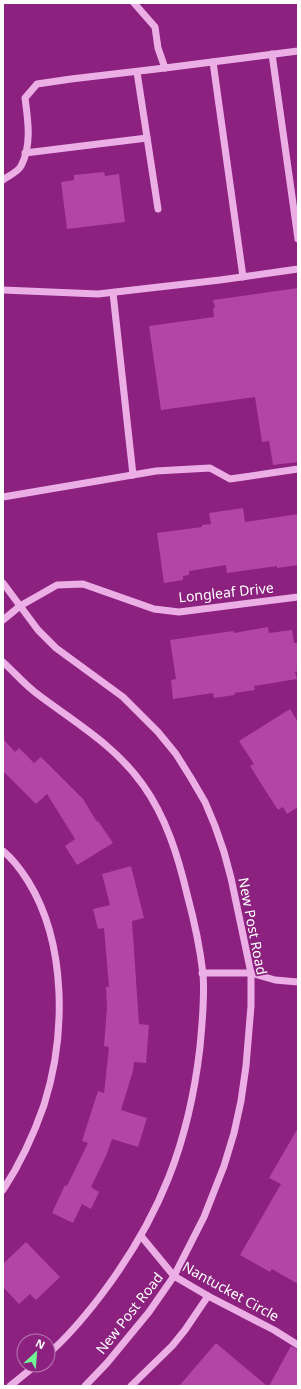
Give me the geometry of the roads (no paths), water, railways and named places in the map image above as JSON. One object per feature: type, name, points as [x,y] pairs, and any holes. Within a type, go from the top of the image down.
[{"type":"street","points":[[134,3],[155,27],[158,48],[165,68]]},
{"type":"street","points":[[3,180],[20,168],[28,144],[28,118],[25,98],[37,84],[298,51]]},
{"type":"street","points":[[272,54],[298,239]]},
{"type":"street","points":[[213,62],[243,277]]},
{"type":"street","points":[[137,72],[158,209]]},
{"type":"street","points":[[25,153],[147,138]]},
{"type":"street","points":[[3,290],[98,294],[113,293],[298,269]]},
{"type":"street","points":[[113,293],[133,475]]},
{"type":"street","points":[[3,497],[156,471],[210,468],[230,479],[298,470]]},
{"type":"street","name":"New Post Road","points":[[3,583],[38,630],[56,648],[123,698],[153,727],[176,754],[192,778],[207,808],[224,852],[251,973],[251,1006],[246,1066],[234,1133],[224,1166],[204,1217],[174,1276],[149,1312],[130,1337],[85,1386]]},
{"type":"street","name":"Longleaf Drive","points":[[3,620],[20,606],[57,585],[83,584],[154,609],[179,612],[298,597]]},
{"type":"street","points":[[3,662],[34,691],[103,742],[123,760],[143,785],[160,812],[181,869],[195,925],[202,973],[203,996],[201,1032],[191,1104],[184,1134],[163,1193],[141,1236],[121,1269],[88,1313],[56,1346]]},
{"type":"street","points":[[3,1190],[36,1127],[44,1104],[55,1056],[58,1026],[56,965],[51,935],[44,913],[26,878],[4,854]]},
{"type":"street","points":[[202,973],[251,973],[274,980],[298,982]]},
{"type":"street","name":"Nantucket Circle","points":[[141,1236],[174,1276],[298,1344]]},
{"type":"street","points":[[131,1386],[172,1346],[185,1330],[208,1296]]},
{"type":"street","points":[[10,1386],[26,1373]]}]
